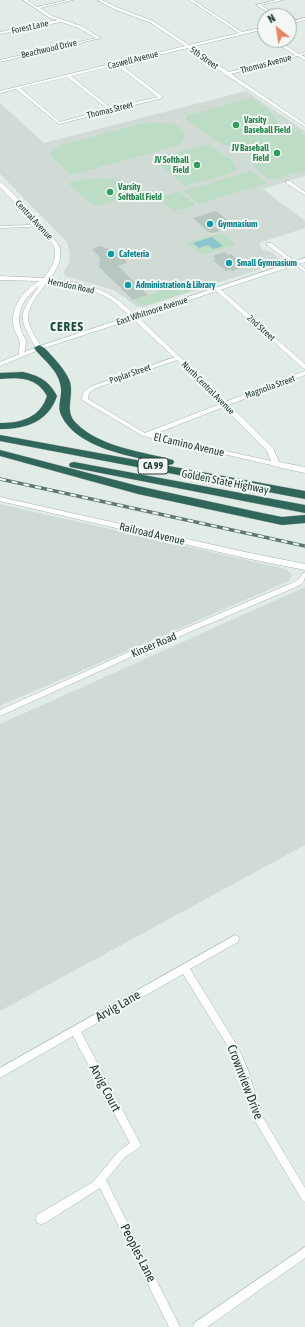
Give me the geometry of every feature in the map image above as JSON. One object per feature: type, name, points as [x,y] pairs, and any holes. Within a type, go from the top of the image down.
[{"type":"highway","points":[[39,348],[61,372],[66,387],[64,411],[70,423],[80,433],[100,443],[245,482]]},
{"type":"highway","points":[[0,376],[19,374],[35,377],[46,384],[52,396],[48,410],[37,418],[20,425],[0,426]]},
{"type":"highway","name":"Golden State Highway","points":[[0,438],[245,482],[305,495]]},
{"type":"highway","points":[[0,452],[138,490],[254,516],[282,521],[305,520]]},
{"type":"highway","name":"Golden State Highway","points":[[0,452],[302,508]]},
{"type":"main road","name":"East Whitmore Avenue","points":[[0,364],[21,354],[305,260]]},
{"type":"main road","name":"North Central Avenue","points":[[134,317],[178,358],[270,450],[276,464]]},
{"type":"main road","name":"El Camino Avenue","points":[[276,464],[305,470]]},
{"type":"street","points":[[25,0],[36,8],[60,21]]},
{"type":"street","points":[[36,8],[71,0]]},
{"type":"street","name":"5th Street","points":[[99,0],[115,8],[152,22],[305,126]]},
{"type":"street","points":[[191,0],[242,34]]},
{"type":"street","points":[[263,8],[258,5],[281,0]]},
{"type":"street","name":"Forest Lane","points":[[0,33],[60,21]]},
{"type":"street","name":"Beachwood Drive","points":[[0,60],[99,38],[87,30],[60,21]]},
{"type":"street","name":"Caswell Avenue","points":[[0,92],[257,30]]},
{"type":"street","points":[[287,48],[305,59]]},
{"type":"street","name":"Thomas Avenue","points":[[227,74],[305,53]]},
{"type":"street","name":"Thomas Street","points":[[17,88],[59,123],[161,97],[117,64]]},
{"type":"street","points":[[68,76],[111,110]]},
{"type":"street","points":[[288,182],[305,194]]},
{"type":"street","name":"Central Avenue","points":[[0,184],[55,242],[58,252],[57,264],[44,280]]},
{"type":"street","points":[[0,226],[29,226],[38,223]]},
{"type":"street","points":[[269,244],[305,271]]},
{"type":"street","name":"Herndon Road","points":[[0,278],[44,280],[72,285],[103,294],[119,304],[134,317]]},
{"type":"street","points":[[39,348],[26,325],[25,316],[29,304],[42,289],[44,280]]},
{"type":"street","points":[[21,354],[23,341],[17,333],[15,319],[18,304],[31,287],[44,280]]},
{"type":"street","name":"2nd Street","points":[[217,288],[305,368]]},
{"type":"street","name":"Poplar Street","points":[[85,396],[88,390],[94,387],[178,358]]},
{"type":"street","name":"Magnolia Street","points":[[145,435],[305,373]]},
{"type":"street","name":"El Camino Avenue","points":[[85,396],[85,400],[91,404],[145,435],[276,464]]},
{"type":"street","name":"Railroad Avenue","points":[[0,499],[237,554],[305,567]]},
{"type":"street","name":"Kinser Road","points":[[0,713],[131,654],[294,585],[300,582],[305,575]]},
{"type":"street","name":"Arvig Lane","points":[[0,1073],[235,939]]},
{"type":"street","name":"Crownview Drive","points":[[184,968],[235,1050],[258,1118],[305,1197]]},
{"type":"street","name":"Arvig Court","points":[[75,1030],[136,1145],[122,1154],[101,1180]]},
{"type":"street","points":[[41,1219],[101,1180]]},
{"type":"street","name":"Peoples Lane","points":[[101,1180],[175,1327]]},
{"type":"street","points":[[198,1327],[305,1252]]},
{"type":"shaded area","points":[[246,91],[305,131],[305,176],[263,189],[305,221],[305,228],[259,243],[262,249],[271,252],[281,260],[279,263],[144,307],[138,307],[114,290],[65,276],[64,272],[69,263],[70,253],[67,242],[0,174],[0,103],[44,143]]},
{"type":"shaded area","points":[[0,504],[286,569],[292,575],[289,581],[0,706]]},
{"type":"shaded area","points":[[305,587],[305,845],[0,1011],[0,724]]},
{"type":"green space","points":[[251,98],[268,110],[278,122],[280,127],[273,135],[294,128],[305,136],[305,170],[271,180],[255,167],[251,159],[250,148],[257,143],[238,149],[219,143],[186,119],[188,115]]},
{"type":"green space","points":[[157,122],[178,127],[186,136],[181,143],[173,147],[71,175],[51,156],[52,151],[61,145],[140,124]]},
{"type":"green space","name":"JV Softball Field","points":[[208,144],[234,162],[233,163],[237,169],[229,174],[185,186],[153,159]]},
{"type":"green space","points":[[251,171],[267,183],[199,204],[183,191]]},
{"type":"green space","name":"Varsity Softball Field","points":[[110,178],[133,184],[146,193],[98,206],[87,201],[68,183],[86,179]]},
{"type":"green space","points":[[179,191],[196,205],[174,211],[158,198]]},
{"type":"green space","points":[[223,233],[235,245],[202,255],[188,244],[188,242]]},
{"type":"green space","points":[[185,282],[208,285],[144,306],[138,304],[136,300]]},
{"type":"water","points":[[212,237],[223,246],[213,249],[208,245],[199,248],[193,243]]},
{"type":"building","name":"Gymnasium","points":[[216,211],[229,221],[214,226],[220,231],[213,233],[208,232],[193,218]]},
{"type":"building","points":[[100,246],[131,256],[125,261],[127,263],[118,266],[148,295],[133,300],[99,267],[100,258],[92,249]]},
{"type":"building","name":"Small Gymnasium","points":[[225,252],[228,255],[231,254],[245,266],[233,271],[226,271],[213,260],[216,259],[213,256]]},
{"type":"railway","points":[[0,479],[305,546]]},
{"type":"place","name":"Varsity Baseball Field","points":[[236,125]]},
{"type":"place","name":"JV Baseball Field","points":[[277,153]]},
{"type":"place","name":"JV Softball Field","points":[[197,165]]},
{"type":"place","name":"Varsity Softball Field","points":[[110,192]]},
{"type":"place","name":"Gymnasium","points":[[210,224]]},
{"type":"place","name":"Cafeteria","points":[[111,254]]},
{"type":"place","name":"Small Gymnasium","points":[[229,263]]},
{"type":"place","name":"Administration & Library","points":[[128,285]]},
{"type":"district","name":"CERES","points":[[67,327]]}]
